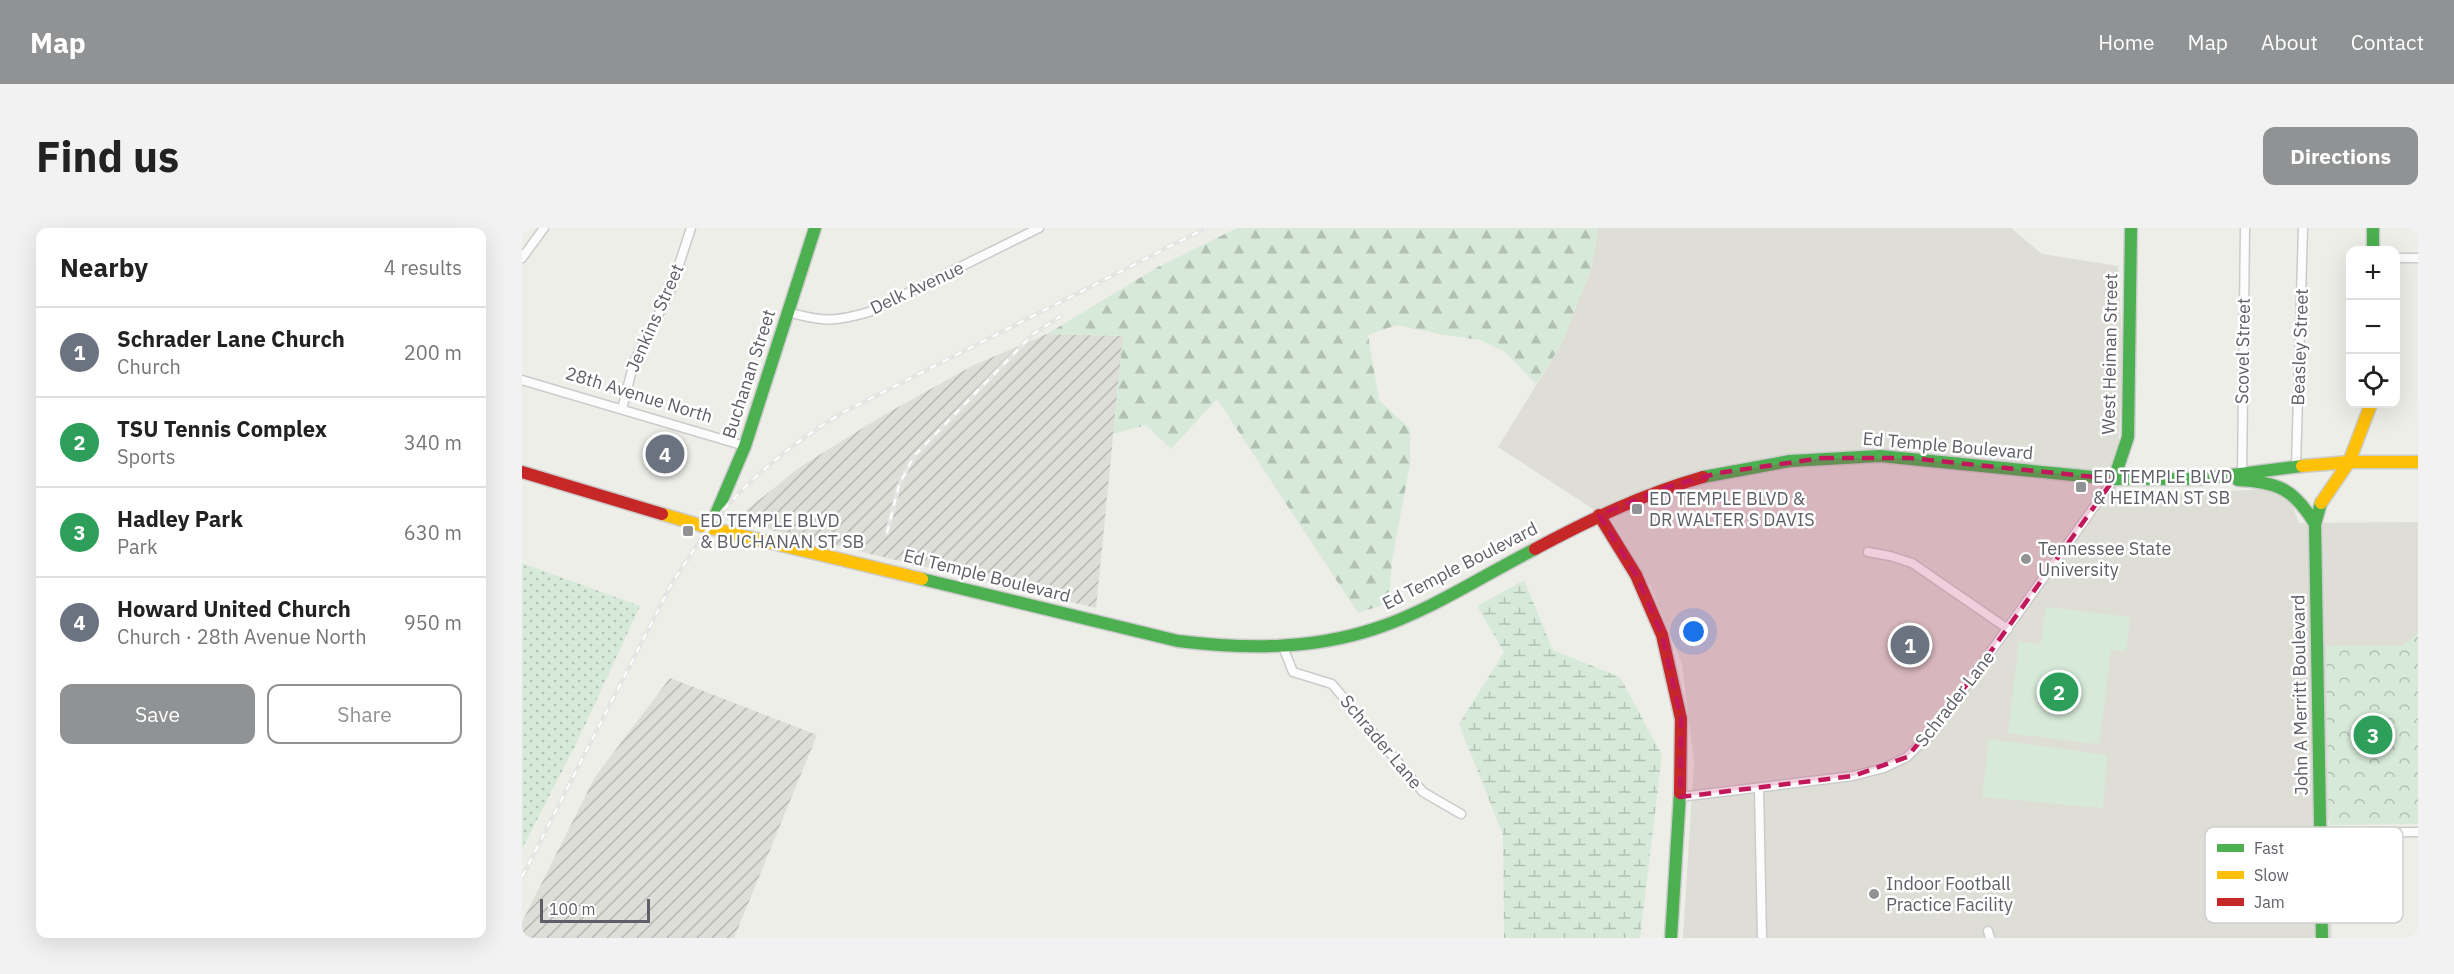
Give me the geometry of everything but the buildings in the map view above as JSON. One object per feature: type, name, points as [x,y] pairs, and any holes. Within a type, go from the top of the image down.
[{"type":"main road","name":"Buchanan Street","points":[[710,528],[745,446],[815,228]]},
{"type":"main road","name":"West Heiman Street","points":[[2114,479],[2128,437],[2131,228]]},
{"type":"main road","points":[[2373,228],[2373,246]]},
{"type":"main road","name":"John A Merritt Boulevard","points":[[2320,827],[2315,524],[2321,503],[2349,462],[2369,408]]},
{"type":"main road","name":"Ed Temple Boulevard","points":[[522,472],[710,528],[1178,640],[1218,646],[1283,647],[1318,642],[1374,629],[1411,614],[1599,515],[1666,487],[1718,473],[1822,458],[1909,458],[2114,479],[2201,479],[2296,466],[2349,462]]},
{"type":"main road","points":[[2349,462],[2418,462]]},
{"type":"main road","points":[[2201,479],[2245,480],[2279,484],[2293,492],[2304,504],[2315,524]]},
{"type":"main road","points":[[1599,515],[1636,576],[1662,635],[1681,719],[1680,797],[1671,938]]},
{"type":"main road","name":"John A Merritt Boulevard","points":[[2322,923],[2322,938]]},
{"type":"street","points":[[522,258],[544,228]]},
{"type":"street","name":"Jenkins Street","points":[[622,409],[634,363],[670,291],[691,228]]},
{"type":"street","name":"Delk Avenue","points":[[788,312],[814,320],[840,320],[869,312],[1039,228]]},
{"type":"street","name":"Scovel Street","points":[[2242,475],[2245,228]]},
{"type":"street","name":"Beasley Street","points":[[2296,466],[2303,228]]},
{"type":"street","points":[[2400,258],[2418,258]]},
{"type":"street","name":"28th Avenue North","points":[[522,380],[745,446]]},
{"type":"street","name":"Schrader Lane","points":[[1680,797],[1866,773],[1884,768],[1907,757],[1931,733],[2114,479]]},
{"type":"street","points":[[1868,552],[1912,563],[2008,629]]},
{"type":"street","name":"Schrader Lane","points":[[1283,647],[1293,672],[1332,684],[1423,792],[1461,814]]},
{"type":"street","points":[[1759,788],[1762,938]]},
{"type":"street","points":[[2403,831],[2418,831]]},
{"type":"highlighted area","points":[[1822,458],[1909,458],[2114,479],[1969,682],[1907,757],[1853,776],[1680,797],[1681,719],[1662,635],[1636,575],[1599,515],[1667,487],[1718,473]]},
{"type":"shaded area","name":"Tennessee State University","points":[[1598,228],[2011,228],[2042,254],[2118,266],[2123,361],[2116,497],[2286,488],[2299,523],[2418,522],[2418,818],[2328,820],[2328,827],[2205,827],[2205,923],[2331,923],[2332,938],[1683,938],[1694,762],[1682,664],[1651,587],[1613,522],[1498,447],[1561,345],[1591,269]]},
{"type":"shaded area","points":[[1047,334],[1123,336],[1096,608],[775,531],[738,517],[800,467],[884,415],[974,365]]},
{"type":"shaded area","points":[[670,678],[817,735],[734,938],[522,938],[522,922],[595,777]]},
{"type":"green space","points":[[1237,228],[1598,228],[1591,269],[1561,345],[1536,384],[1505,352],[1480,340],[1397,325],[1368,335],[1379,400],[1410,429],[1410,464],[1392,561],[1389,603],[1358,613],[1217,399],[1171,449],[1146,425],[1113,434],[1123,336],[1047,334],[1156,268]]},
{"type":"green space","points":[[522,563],[640,606],[579,738],[522,849]]},
{"type":"green space","points":[[1524,580],[1553,650],[1620,677],[1662,755],[1640,938],[1504,938],[1503,835],[1459,724],[1504,652],[1477,606]]},
{"type":"green space","points":[[2046,607],[2130,617],[2126,651],[2111,650],[2099,744],[2008,733],[2019,642],[2041,644]]},
{"type":"green space","points":[[2418,633],[2418,824],[2329,825],[2326,646],[2404,645]]},
{"type":"green space","points":[[1989,739],[2107,755],[2103,808],[1982,797]]},
{"type":"railway","points":[[522,877],[673,581],[718,517],[749,483],[803,438],[842,413],[1206,228]]},
{"type":"railway","points":[[887,533],[899,485],[914,456],[1033,334],[1061,316]]},
{"type":"traffic: fast","points":[[710,528],[745,446],[815,228]]},
{"type":"traffic: fast","points":[[2114,479],[2128,437],[2131,228]]},
{"type":"traffic: fast","points":[[2373,228],[2373,246]]},
{"type":"traffic: fast","points":[[1703,477],[1790,461],[1880,456],[2114,479],[2201,479],[2302,466]]},
{"type":"traffic: fast","points":[[2238,480],[2264,483],[2284,490],[2300,503],[2315,524]]},
{"type":"traffic: fast","points":[[2320,827],[2315,524],[2321,503]]},
{"type":"traffic: fast","points":[[922,579],[1178,641],[1277,646],[1326,641],[1394,622],[1435,603],[1535,549]]},
{"type":"traffic: fast","points":[[1671,938],[1680,793]]},
{"type":"traffic: fast","points":[[2322,923],[2322,938]]},
{"type":"traffic: slow","points":[[2321,503],[2349,462],[2369,408]]},
{"type":"traffic: slow","points":[[2302,466],[2349,462],[2418,462]]},
{"type":"traffic: slow","points":[[662,514],[710,528],[922,579]]},
{"type":"traffic: jam","points":[[522,472],[662,514]]},
{"type":"traffic: jam","points":[[1535,549],[1617,508],[1703,477]]},
{"type":"traffic: jam","points":[[1599,515],[1636,575],[1662,635],[1681,719],[1680,793]]},
{"type":"place","name":"Howard United Church","points":[[665,454]]},
{"type":"place","name":"ED TEMPLE BLVD & HEIMAN ST SB","points":[[2081,487]]},
{"type":"place","name":"ED TEMPLE BLVD & DR WALTER S DAVIS","points":[[1637,509]]},
{"type":"place","name":"ED TEMPLE BLVD & BUCHANAN ST SB","points":[[688,531]]},
{"type":"place","name":"Tennessee State University","points":[[2026,559]]},
{"type":"place","name":"Schrader Lane Church","points":[[1910,645]]},
{"type":"place","name":"TSU Tennis Complex","points":[[2059,692]]},
{"type":"place","name":"Hadley Park","points":[[2373,735]]},
{"type":"place","name":"Indoor Football Practice Facility","points":[[1874,894]]}]
